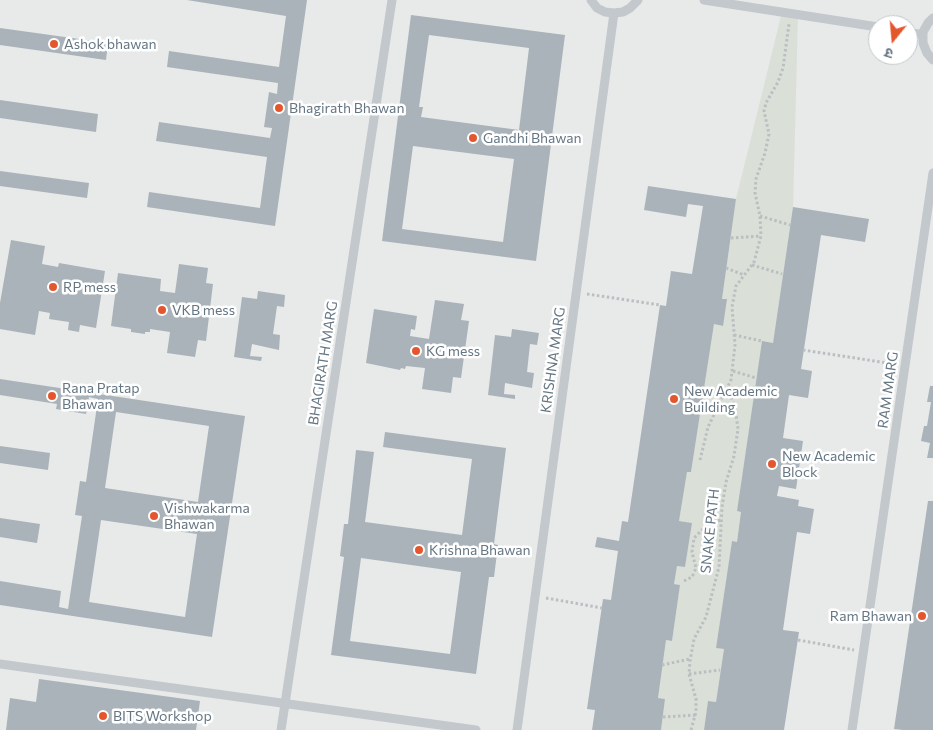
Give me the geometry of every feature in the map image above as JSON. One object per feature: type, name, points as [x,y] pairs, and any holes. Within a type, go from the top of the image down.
[{"type":"lane","name":"BHAGIRATH MARG","points":[[281,730],[392,0]]},
{"type":"lane","points":[[591,0],[597,8],[605,12],[614,13],[623,12],[638,0]]},
{"type":"lane","points":[[704,0],[868,26]]},
{"type":"lane","name":"KRISHNA MARG","points":[[517,730],[614,13]]},
{"type":"lane","points":[[933,18],[928,23],[923,34],[923,43],[927,53],[933,60]]},
{"type":"lane","points":[[918,33],[923,34]]},
{"type":"lane","name":"RAM MARG","points":[[852,730],[933,173]]},
{"type":"lane","points":[[0,664],[476,730]]},
{"type":"path","points":[[700,460],[708,427],[731,380],[735,350],[733,296],[736,286],[754,262],[762,236],[755,193],[756,178],[765,153],[769,134],[764,111],[766,103],[778,82],[782,68],[790,14]]},
{"type":"path","points":[[760,216],[790,225]]},
{"type":"path","points":[[731,238],[762,236]]},
{"type":"path","points":[[752,265],[782,274]]},
{"type":"path","points":[[726,268],[744,275]]},
{"type":"path","points":[[576,292],[660,305]]},
{"type":"path","points":[[734,334],[762,342]]},
{"type":"path","points":[[803,350],[905,366]]},
{"type":"path","points":[[732,371],[756,378]]},
{"type":"path","name":"SNAKE PATH","points":[[691,730],[696,715],[696,698],[689,674],[690,659],[694,639],[706,617],[718,572],[726,482],[734,456],[738,429],[735,407],[732,399],[726,392]]},
{"type":"path","points":[[684,581],[692,578],[696,568],[692,552],[694,538],[710,522],[722,520]]},
{"type":"path","points":[[536,597],[602,608]]},
{"type":"path","points":[[798,640],[864,651]]},
{"type":"path","points":[[662,665],[690,659]]},
{"type":"path","points":[[689,674],[720,670]]},
{"type":"path","points":[[663,717],[696,715]]},
{"type":"shaded area","points":[[0,0],[933,0],[933,730],[0,730]]},
{"type":"shaded area","points":[[782,12],[798,15],[793,207],[773,343],[762,342],[737,511],[741,512],[737,542],[732,542],[716,648],[724,649],[716,702],[708,701],[704,730],[661,730],[665,699],[658,698],[666,640],[672,641],[680,585],[674,584],[677,566],[685,567],[692,523],[679,521],[687,472],[691,472],[714,324],[722,326],[726,299],[722,299],[736,199]]},
{"type":"building","name":"Bhagirath Bhawan","points":[[187,0],[307,0],[275,226],[147,207],[149,192],[260,208],[267,157],[156,141],[159,122],[270,138],[272,128],[264,127],[269,92],[277,94],[278,83],[167,67],[169,51],[279,67],[286,16]]},
{"type":"building","name":"Gandhi Bhawan","points":[[411,15],[565,35],[536,261],[382,241]],"holes":[[[429,35],[529,48],[519,130],[421,117],[423,107],[419,107]],[[413,146],[514,159],[503,242],[402,229]]]},
{"type":"building","name":"Ashok bhawan","points":[[0,28],[108,43],[106,60],[0,45]]},
{"type":"building","points":[[0,100],[98,114],[96,132],[0,118]]},
{"type":"building","points":[[0,171],[89,183],[87,198],[0,186]]},
{"type":"building","name":"New Academic Building","points":[[648,186],[736,199],[722,299],[727,299],[723,326],[714,324],[691,472],[687,472],[679,521],[692,523],[685,567],[677,566],[674,584],[680,585],[672,641],[666,640],[658,698],[665,699],[661,730],[592,730],[595,710],[587,709],[603,599],[611,600],[618,551],[595,547],[597,537],[619,541],[622,521],[628,522],[660,305],[666,306],[671,271],[692,274],[703,206],[688,204],[686,217],[644,210]]},
{"type":"building","name":"New Academic Building","points":[[793,207],[869,219],[865,242],[821,235],[801,369],[812,371],[808,398],[789,395],[783,438],[803,441],[796,489],[779,486],[777,496],[799,500],[798,506],[814,509],[810,534],[797,532],[783,630],[799,632],[784,730],[704,730],[708,701],[716,702],[724,649],[716,648],[732,541],[737,542],[741,512],[737,511],[762,341],[773,343]]},
{"type":"building","name":"RP mess","points":[[11,240],[45,246],[42,264],[58,267],[59,263],[105,271],[96,328],[80,325],[79,332],[68,330],[69,322],[49,319],[50,313],[39,311],[35,335],[0,329],[0,303]]},
{"type":"building","name":"VKB mess","points":[[179,264],[208,268],[206,283],[213,284],[206,341],[198,340],[195,357],[167,353],[170,332],[150,329],[150,332],[145,332],[145,334],[131,332],[131,329],[111,326],[118,273],[161,279],[160,291],[175,293]]},
{"type":"building","points":[[258,291],[285,295],[284,307],[277,306],[273,334],[280,335],[279,350],[252,344],[250,356],[262,357],[261,361],[234,357],[242,297],[257,299]]},
{"type":"building","name":"KG mess","points":[[435,300],[464,304],[461,320],[469,321],[461,378],[453,377],[451,393],[422,389],[425,368],[406,366],[405,369],[401,368],[400,370],[366,363],[374,309],[417,316],[415,330],[411,329],[410,336],[429,339]]},
{"type":"building","points":[[512,329],[539,333],[537,345],[530,344],[527,372],[534,373],[532,388],[505,383],[504,394],[515,395],[515,399],[488,395],[495,335],[511,337]]},
{"type":"building","name":"Vishwakarma Bhawan","points":[[0,379],[245,416],[212,637],[0,605],[0,581],[61,591],[59,607],[68,609],[82,516],[75,515],[80,481],[86,482],[98,399],[89,397],[86,414],[56,409],[57,404],[0,395]],"holes":[[[116,412],[209,426],[198,502],[105,488]],[[101,520],[197,534],[185,617],[89,602]]]},
{"type":"building","points":[[930,386],[933,386],[933,458],[927,458],[930,443],[921,441],[924,426],[927,426],[931,402],[927,402]]},
{"type":"building","name":"Krishna Bhawan","points":[[385,432],[506,448],[494,544],[498,545],[494,577],[489,577],[476,674],[331,655],[344,557],[340,556],[344,524],[348,524],[356,450],[374,452],[365,522],[462,535],[472,459],[383,447]],"holes":[[[361,558],[461,572],[450,654],[350,641]]]},
{"type":"building","points":[[0,446],[50,453],[48,470],[0,463]]},
{"type":"building","name":"Ram Bhawan","points":[[928,501],[933,501],[933,730],[894,729]]},
{"type":"building","points":[[0,518],[40,524],[37,543],[0,537]]},
{"type":"building","name":"BITS Workshop","points":[[39,679],[200,701],[196,730],[6,730],[10,698],[36,702]]},
{"type":"place","name":"Ashok bhawan","points":[[54,44]]},
{"type":"place","name":"Bhagirath Bhawan","points":[[279,108]]},
{"type":"place","name":"Gandhi Bhawan","points":[[473,138]]},
{"type":"place","name":"RP mess","points":[[53,287]]},
{"type":"place","name":"VKB mess","points":[[162,310]]},
{"type":"place","name":"KG mess","points":[[416,351]]},
{"type":"place","name":"Rana Pratap Bhawan","points":[[52,396]]},
{"type":"place","name":"New Academic Building","points":[[674,399]]},
{"type":"place","name":"New Academic Block","points":[[772,464]]},
{"type":"place","name":"Vishwakarma Bhawan","points":[[154,516]]},
{"type":"place","name":"Krishna Bhawan","points":[[419,550]]},
{"type":"place","name":"Ram Bhawan","points":[[922,616]]},
{"type":"place","name":"BITS Workshop","points":[[103,716]]}]
